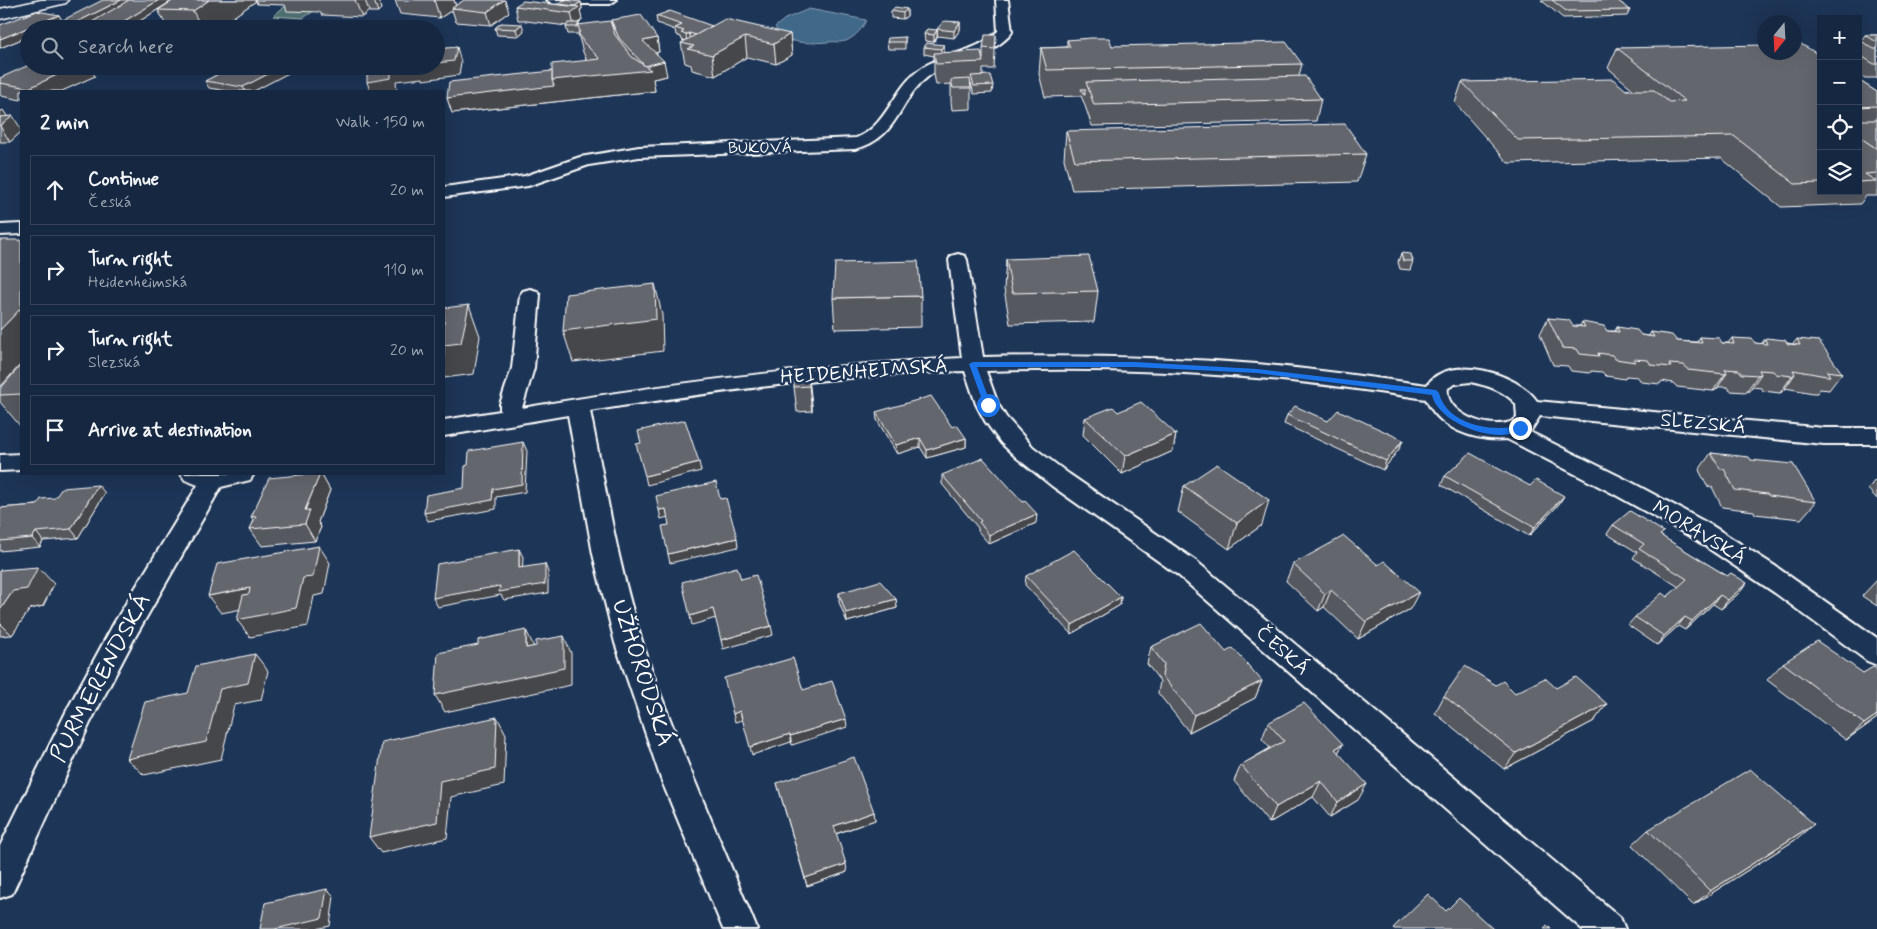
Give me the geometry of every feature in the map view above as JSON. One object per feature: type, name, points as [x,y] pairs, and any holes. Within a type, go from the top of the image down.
[{"type":"street","points":[[0,14],[61,0]]},
{"type":"street","points":[[553,0],[610,0]]},
{"type":"street","name":"BUKOVÁ","points":[[445,192],[528,181],[586,161],[639,152],[855,144],[871,138],[880,130],[908,88],[923,74],[933,67],[997,42],[1005,32],[1002,0]]},
{"type":"street","points":[[0,230],[20,229]]},
{"type":"street","name":"ČESKÁ","points":[[958,260],[969,348],[973,364],[988,405],[1010,438],[1034,460],[1187,568],[1608,929]]},
{"type":"street","points":[[511,417],[511,404],[523,368],[530,295]]},
{"type":"street","name":"HEIDENHEIMSKÁ","points":[[445,428],[578,406],[786,377],[973,364],[1086,363],[1225,369],[1294,375],[1436,393]]},
{"type":"street","points":[[1470,375],[1500,382],[1513,389],[1523,398],[1529,408],[1527,422],[1520,428],[1510,431],[1482,430],[1467,426],[1444,410],[1437,401],[1436,393],[1438,385],[1446,379],[1470,375]]},
{"type":"street","name":"UŽHORODSKÁ","points":[[578,406],[606,554],[629,644],[678,780],[740,929]]},
{"type":"street","name":"SLEZSKÁ","points":[[1529,408],[1824,436],[1877,436]]},
{"type":"street","name":"MORAVSKÁ","points":[[1510,431],[1656,506],[1727,547],[1877,652]]},
{"type":"street","points":[[0,463],[20,462]]},
{"type":"street","name":"PURMERENDSKÁ","points":[[0,882],[78,716],[204,476],[223,475]]},
{"type":"green space","points":[[284,7],[314,11],[303,18],[273,16]]},
{"type":"water","points":[[809,9],[866,20],[856,34],[848,40],[841,42],[799,42],[785,38],[775,27],[785,19]]},
{"type":"building","points":[[103,0],[121,0],[81,20],[63,20]]},
{"type":"building","points":[[129,0],[159,0],[126,20],[95,20]]},
{"type":"building","points":[[174,0],[209,0],[193,11],[158,10]]},
{"type":"building","points":[[464,0],[504,0],[487,12],[452,8]]},
{"type":"building","points":[[564,0],[581,2],[575,6],[558,4]]},
{"type":"building","points":[[1552,0],[1617,0],[1630,10],[1566,11]]},
{"type":"building","points":[[523,1],[579,7],[571,13],[515,6]]},
{"type":"building","points":[[895,7],[907,9],[903,13],[891,11]]},
{"type":"building","points":[[37,11],[59,15],[47,20],[20,20],[20,31],[0,39],[0,25]]},
{"type":"building","points":[[670,11],[712,26],[696,35],[689,33],[686,35],[681,33],[684,31],[675,28],[682,25],[656,16]]},
{"type":"building","points":[[641,15],[657,38],[643,41],[664,61],[645,66],[619,38],[611,20]]},
{"type":"building","points":[[725,19],[790,34],[774,44],[745,37],[712,55],[688,49],[694,46],[681,43]]},
{"type":"building","points":[[610,21],[615,35],[632,57],[651,70],[552,80],[552,64],[600,59],[583,42],[578,32],[580,32],[578,25]]},
{"type":"building","points":[[944,21],[960,22],[954,31],[937,29]]},
{"type":"building","points":[[501,23],[522,24],[516,29],[495,28]]},
{"type":"building","points":[[568,23],[579,23],[577,27],[566,27]]},
{"type":"building","points":[[927,29],[937,30],[934,35],[924,34]]},
{"type":"building","points":[[985,35],[996,35],[995,49],[983,48]]},
{"type":"building","points":[[1865,35],[1877,35],[1877,42]]},
{"type":"building","points":[[905,37],[905,42],[887,42],[888,38]]},
{"type":"building","points":[[1109,38],[1112,46],[1286,42],[1302,64],[1047,70],[1041,48],[1070,47],[1067,40]]},
{"type":"building","points":[[1862,42],[1877,49],[1877,64],[1862,56]]},
{"type":"building","points":[[927,43],[944,45],[941,49],[924,47]]},
{"type":"building","points":[[1757,45],[1757,60],[1802,60],[1802,45],[1817,54],[1817,183],[1795,184],[1734,136],[1518,140],[1462,82],[1613,79],[1626,90],[1654,90],[1669,102],[1685,101],[1617,48]]},
{"type":"building","points":[[457,47],[454,61],[445,62],[445,48]]},
{"type":"building","points":[[981,51],[983,62],[936,64],[934,53]]},
{"type":"building","points":[[20,69],[20,75],[57,75],[29,88],[0,83],[0,78]]},
{"type":"building","points":[[552,71],[554,86],[447,98],[449,82]]},
{"type":"building","points":[[217,75],[266,75],[243,87],[205,81]]},
{"type":"building","points":[[367,75],[391,75],[391,78],[367,82]]},
{"type":"building","points":[[990,75],[993,85],[974,86],[971,76]]},
{"type":"building","points":[[1305,76],[1321,99],[1094,105],[1086,82]]},
{"type":"building","points":[[970,79],[971,88],[953,88],[951,80]]},
{"type":"building","points":[[1862,83],[1877,92],[1877,106],[1862,107]]},
{"type":"building","points":[[13,116],[0,126],[0,117]]},
{"type":"building","points":[[1862,120],[1877,120],[1877,149],[1862,139]]},
{"type":"building","points":[[1345,124],[1366,154],[1075,161],[1066,131]]},
{"type":"building","points":[[1862,139],[1877,149],[1877,173],[1865,174],[1876,181],[1862,182]]},
{"type":"building","points":[[0,240],[20,240],[20,309],[0,330]]},
{"type":"building","points":[[1401,253],[1411,254],[1413,261],[1403,261]]},
{"type":"building","points":[[1089,256],[1098,291],[1012,293],[1006,259]]},
{"type":"building","points":[[918,261],[921,296],[833,298],[835,263]]},
{"type":"building","points":[[655,284],[656,319],[563,331],[566,294]]},
{"type":"building","points":[[469,305],[461,343],[445,345],[445,308]]},
{"type":"building","points":[[1548,318],[1569,320],[1573,326],[1585,327],[1582,322],[1604,326],[1607,331],[1619,332],[1617,327],[1637,330],[1641,335],[1654,337],[1651,332],[1672,335],[1677,341],[1702,343],[1700,337],[1719,338],[1722,343],[1734,344],[1732,338],[1752,339],[1755,343],[1767,344],[1766,338],[1785,340],[1788,344],[1800,345],[1797,339],[1819,341],[1842,373],[1827,371],[1830,376],[1826,376],[1793,370],[1795,374],[1792,376],[1776,374],[1773,371],[1759,370],[1761,374],[1758,375],[1742,374],[1739,370],[1725,369],[1727,373],[1725,374],[1688,370],[1684,365],[1669,364],[1671,367],[1651,365],[1648,360],[1633,359],[1635,362],[1615,359],[1612,355],[1598,353],[1599,356],[1580,354],[1577,349],[1562,348]]},
{"type":"building","points":[[20,366],[20,394],[0,395],[0,389]]},
{"type":"building","points":[[809,379],[809,386],[794,387],[793,380]]},
{"type":"building","points":[[931,396],[952,427],[957,425],[966,438],[927,450],[920,438],[896,445],[876,412]]},
{"type":"building","points":[[1141,402],[1176,434],[1125,456],[1085,418],[1113,407],[1118,412]]},
{"type":"building","points":[[1295,406],[1328,421],[1338,410],[1403,440],[1386,461],[1287,415]]},
{"type":"building","points":[[685,420],[699,462],[645,476],[636,444],[641,443],[638,431]]},
{"type":"building","points":[[523,442],[522,484],[493,489],[492,500],[424,513],[426,495],[464,488],[465,466],[468,465],[469,451]]},
{"type":"building","points":[[1470,453],[1530,486],[1536,480],[1564,496],[1535,527],[1445,476]]},
{"type":"building","points":[[1711,453],[1749,457],[1751,460],[1793,464],[1816,502],[1735,490],[1724,469],[1720,469]]},
{"type":"building","points":[[983,458],[1023,502],[1025,501],[1037,514],[989,535],[979,522],[981,521],[942,475]]},
{"type":"building","points":[[1217,464],[1269,500],[1237,523],[1184,486]]},
{"type":"building","points":[[320,475],[305,510],[310,510],[305,524],[250,529],[256,516],[251,517],[269,478]]},
{"type":"building","points":[[716,482],[720,499],[726,498],[737,538],[668,554],[662,526],[669,525],[666,509],[659,510],[656,496]]},
{"type":"building","points":[[98,485],[71,529],[36,532],[32,538],[0,541],[0,508],[37,505],[41,499],[55,498],[62,488]]},
{"type":"building","points":[[1630,511],[1664,532],[1660,535],[1727,576],[1731,573],[1747,583],[1728,600],[1720,595],[1692,621],[1685,617],[1664,636],[1635,617],[1662,593],[1667,597],[1687,579],[1639,549],[1644,544],[1613,525]]},
{"type":"building","points":[[1344,536],[1378,565],[1384,561],[1419,592],[1366,622],[1331,590],[1325,594],[1293,564]]},
{"type":"building","points":[[319,546],[313,577],[303,578],[296,608],[237,620],[243,595],[249,594],[250,588],[208,596],[217,564]]},
{"type":"building","points":[[519,549],[519,568],[545,564],[545,584],[499,592],[500,586],[433,598],[437,564]]},
{"type":"building","points":[[1074,550],[1121,597],[1072,625],[1026,576]]},
{"type":"building","points":[[38,567],[27,589],[13,591],[0,610],[0,570]]},
{"type":"building","points":[[737,567],[741,579],[756,575],[771,626],[721,640],[713,609],[690,616],[682,582]]},
{"type":"building","points":[[880,581],[896,599],[846,613],[839,593]]},
{"type":"building","points":[[1201,623],[1226,652],[1233,648],[1262,681],[1194,715],[1162,676],[1164,664],[1151,647]]},
{"type":"building","points":[[526,630],[526,648],[536,646],[536,641],[564,636],[564,668],[435,695],[438,653],[478,645],[478,640]]},
{"type":"building","points":[[1817,641],[1863,673],[1873,667],[1877,669],[1877,715],[1864,724],[1783,663]]},
{"type":"building","points":[[255,654],[248,683],[220,689],[206,742],[127,759],[145,702],[188,693],[196,666]]},
{"type":"building","points":[[793,658],[803,690],[832,681],[846,719],[750,747],[740,711],[733,714],[724,678]]},
{"type":"building","points":[[1465,666],[1496,685],[1503,681],[1515,693],[1545,678],[1556,688],[1576,677],[1607,704],[1516,753],[1444,696]]},
{"type":"building","points":[[1304,703],[1343,744],[1335,749],[1367,784],[1338,802],[1321,781],[1276,807],[1241,765],[1284,741],[1268,723]]},
{"type":"building","points":[[497,717],[495,769],[440,781],[437,822],[369,837],[382,742]]},
{"type":"building","points":[[854,757],[874,812],[834,826],[846,864],[805,878],[777,783]]},
{"type":"building","points":[[1750,769],[1814,824],[1710,891],[1648,830]]},
{"type":"building","points":[[327,889],[322,918],[275,929],[260,929],[265,903]]},
{"type":"building","points":[[1428,894],[1446,911],[1459,898],[1493,929],[1393,928]]},
{"type":"route","points":[[988,405],[973,364],[1135,364],[1257,371],[1436,393],[1437,401],[1444,410],[1454,419],[1467,426],[1497,432],[1520,428]]}]
